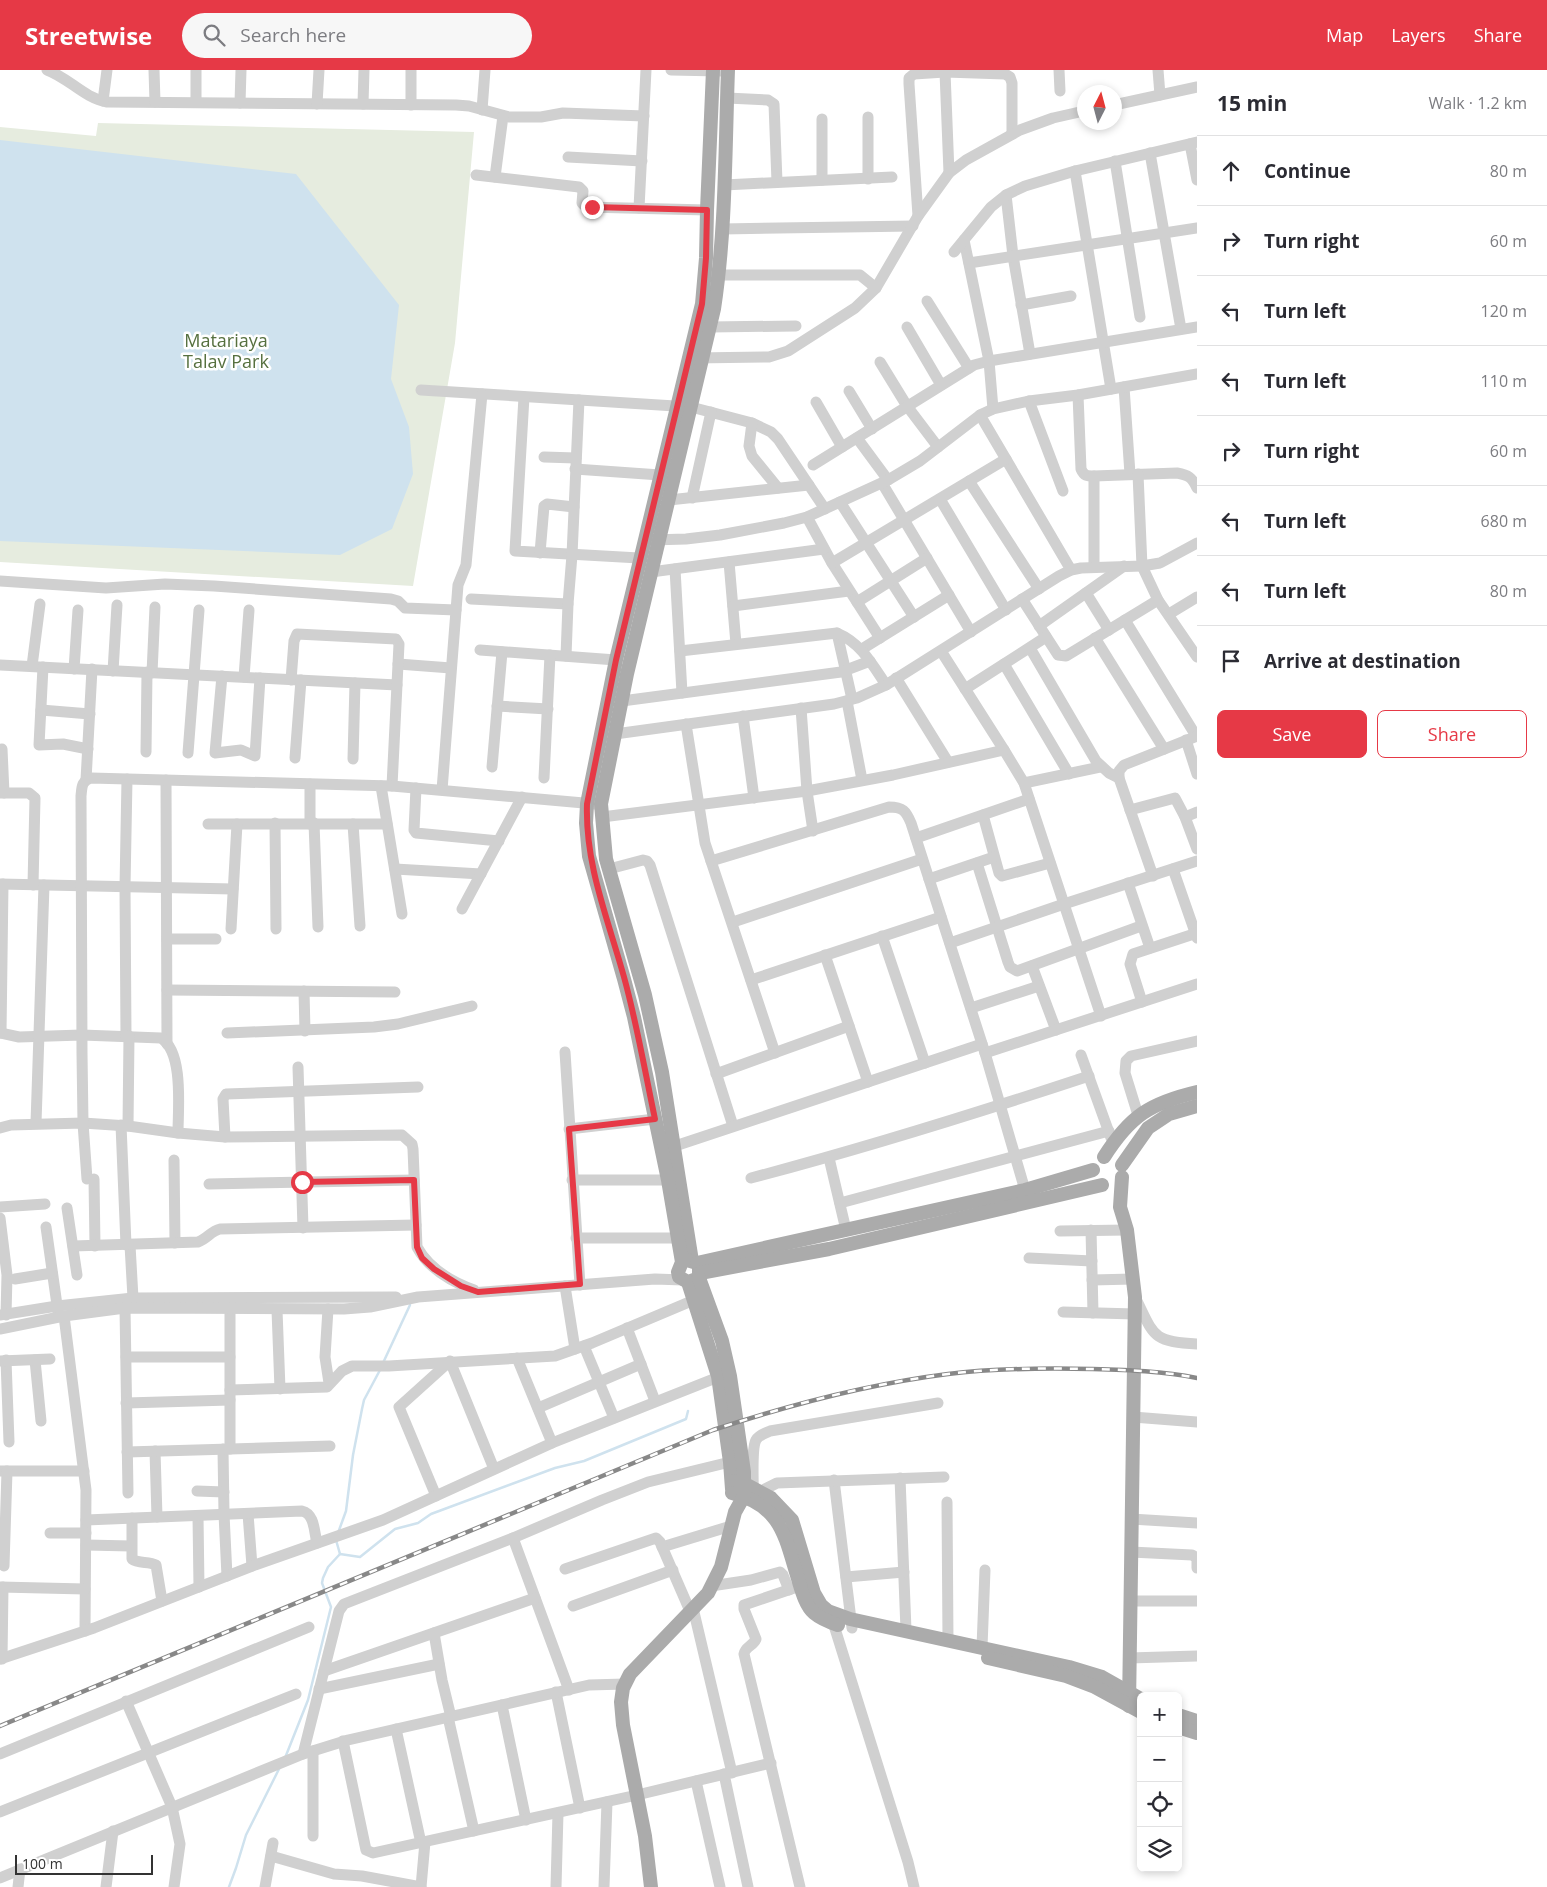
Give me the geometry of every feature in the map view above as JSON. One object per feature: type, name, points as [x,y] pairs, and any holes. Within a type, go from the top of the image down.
[{"type":"main road","points":[[651,1887],[645,1836],[623,1725],[621,1702],[625,1684],[630,1674],[708,1592],[721,1567],[733,1519],[746,1491],[724,1374],[694,1300],[675,1146],[662,1072],[645,994],[609,869],[604,847],[602,811],[615,734],[651,572],[651,540],[660,475],[703,358],[710,327],[712,275],[707,210],[713,70]]},
{"type":"main road","points":[[728,71],[722,230],[712,275],[702,304],[689,358],[684,407],[669,500],[651,540],[640,558],[616,660],[587,804],[586,823],[590,856],[624,979],[655,1119],[668,1180],[677,1238],[722,1341],[730,1462],[746,1491],[771,1513],[781,1525],[795,1588],[810,1609],[821,1618],[832,1618],[926,1643],[1066,1676],[1137,1705]]},
{"type":"main road","points":[[1104,1157],[1111,1137],[1138,1114],[1178,1096],[1197,1092]]},
{"type":"main road","points":[[690,1271],[829,1249],[1116,1184],[1148,1128],[1169,1114],[1197,1106]]},
{"type":"main road","points":[[1120,1207],[1122,1171],[1114,1157],[1104,1157],[1096,1162],[1093,1170],[1095,1179],[1105,1186],[1120,1207],[1127,1230],[1135,1297],[1129,1691],[1137,1705]]},
{"type":"main road","points":[[690,1271],[846,1230],[1025,1190],[1093,1170]]},
{"type":"main road","points":[[746,1491],[776,1502],[792,1520],[814,1593],[832,1618]]},
{"type":"main road","points":[[851,1623],[906,1630],[1069,1667],[1102,1677],[1129,1691]]},
{"type":"main road","points":[[1182,1716],[1197,1721]]},
{"type":"main road","points":[[1182,1727],[1197,1733]]},
{"type":"street","points":[[48,70],[64,74],[91,98],[103,101],[456,105],[469,106],[503,116],[528,117],[563,113],[644,116]]},
{"type":"street","points":[[103,101],[106,70]]},
{"type":"street","points":[[154,70],[155,102]]},
{"type":"street","points":[[196,70],[196,102]]},
{"type":"street","points":[[240,103],[241,70]]},
{"type":"street","points":[[317,104],[319,70]]},
{"type":"street","points":[[363,104],[364,70]]},
{"type":"street","points":[[410,105],[411,70]]},
{"type":"street","points":[[482,110],[485,70]]},
{"type":"street","points":[[639,208],[646,70]]},
{"type":"street","points":[[671,70],[728,71]]},
{"type":"street","points":[[1059,70],[1060,91]]},
{"type":"street","points":[[1158,70],[1160,95]]},
{"type":"street","points":[[916,221],[909,78],[914,74],[945,72],[1005,74],[1010,77],[1012,82],[1012,134]]},
{"type":"street","points":[[945,72],[949,173]]},
{"type":"street","points":[[1122,103],[1197,87]]},
{"type":"street","points":[[727,98],[768,100],[774,104],[777,182]]},
{"type":"street","points":[[689,358],[769,357],[788,351],[855,308],[876,288],[916,221],[949,173],[966,160],[1012,134],[1053,118],[1077,113]]},
{"type":"street","points":[[495,177],[503,116]]},
{"type":"street","points":[[868,117],[868,178]]},
{"type":"street","points":[[822,119],[822,180]]},
{"type":"street","points":[[954,252],[991,207],[1006,195],[1025,186],[1075,170],[1193,143],[1197,180]]},
{"type":"street","points":[[1150,153],[1181,329]]},
{"type":"street","points":[[568,157],[642,161]]},
{"type":"street","points":[[1115,161],[1140,317]]},
{"type":"street","points":[[1075,170],[1111,389]]},
{"type":"street","points":[[476,175],[579,187],[582,191],[582,204],[586,207],[707,210]]},
{"type":"street","points":[[724,185],[892,177]]},
{"type":"street","points":[[1006,195],[1013,256],[1030,354]]},
{"type":"street","points":[[722,230],[916,221]]},
{"type":"street","points":[[969,263],[1197,228]]},
{"type":"street","points":[[964,240],[989,361],[993,409]]},
{"type":"street","points":[[712,275],[860,276],[876,288]]},
{"type":"street","points":[[1021,305],[1071,296]]},
{"type":"street","points":[[927,301],[969,368]]},
{"type":"street","points":[[710,327],[796,326]]},
{"type":"street","points":[[907,327],[941,386]]},
{"type":"street","points":[[813,465],[969,368],[989,361],[1197,327]]},
{"type":"street","points":[[880,362],[908,406],[938,447]]},
{"type":"street","points":[[651,540],[720,535],[807,517],[885,481],[920,461],[980,415],[993,409],[1029,401],[1078,395],[1197,374]]},
{"type":"street","points":[[1124,387],[1142,566],[1158,600],[1197,658]]},
{"type":"street","points":[[421,390],[684,407],[752,423],[771,432],[778,439],[825,509]]},
{"type":"street","points":[[849,391],[872,429]]},
{"type":"street","points":[[442,790],[458,585],[466,565],[482,394]]},
{"type":"street","points":[[1078,395],[1081,469],[1087,476],[1188,474],[1197,488]]},
{"type":"street","points":[[524,397],[514,549],[516,552],[640,558]]},
{"type":"street","points":[[566,656],[579,400]]},
{"type":"street","points":[[1029,401],[1063,491]]},
{"type":"street","points":[[816,402],[842,447]]},
{"type":"street","points":[[692,498],[711,412]]},
{"type":"street","points":[[980,415],[1071,570]]},
{"type":"street","points":[[752,423],[750,450],[752,456],[778,488]]},
{"type":"street","points":[[857,438],[885,481],[904,520],[971,632]]},
{"type":"street","points":[[544,457],[575,464],[660,475]]},
{"type":"street","points":[[832,563],[1006,459]]},
{"type":"street","points":[[1094,476],[1094,567]]},
{"type":"street","points":[[969,481],[1039,589]]},
{"type":"street","points":[[669,500],[809,485]]},
{"type":"street","points":[[940,499],[1006,610]]},
{"type":"street","points":[[840,502],[914,616]]},
{"type":"street","points":[[540,553],[544,506],[547,504],[574,507]]},
{"type":"street","points":[[807,517],[832,563],[880,638]]},
{"type":"street","points":[[615,734],[849,700],[886,685],[1071,570],[1094,567],[1142,566],[1160,563],[1197,543]]},
{"type":"street","points":[[651,572],[824,549]]},
{"type":"street","points":[[857,602],[927,558]]},
{"type":"street","points":[[730,562],[736,644]]},
{"type":"street","points":[[1039,626],[1124,566]]},
{"type":"street","points":[[675,569],[682,693]]},
{"type":"street","points":[[0,581],[106,588],[165,584],[214,586],[392,599],[398,601],[405,608],[456,610]]},
{"type":"street","points":[[733,606],[850,591]]},
{"type":"street","points":[[1086,592],[1109,630]]},
{"type":"street","points":[[862,649],[949,595]]},
{"type":"street","points":[[1169,614],[1197,597]]},
{"type":"street","points":[[471,599],[568,604]]},
{"type":"street","points":[[1022,599],[1058,655],[1062,657],[1158,600]]},
{"type":"street","points":[[40,604],[38,667],[39,745],[63,744],[88,749]]},
{"type":"street","points":[[113,671],[117,605]]},
{"type":"street","points":[[146,752],[155,607]]},
{"type":"street","points":[[74,668],[78,610]]},
{"type":"street","points":[[188,753],[199,610]]},
{"type":"street","points":[[244,677],[249,610]]},
{"type":"street","points":[[1125,620],[1185,720],[1193,737],[1197,774]]},
{"type":"street","points":[[680,651],[832,632],[850,640],[862,649],[886,685]]},
{"type":"street","points":[[837,633],[845,670],[862,780]]},
{"type":"street","points":[[295,758],[296,680],[294,641],[297,634],[396,639],[399,644],[387,786],[387,824],[402,914]]},
{"type":"street","points":[[965,689],[1046,637]]},
{"type":"street","points":[[1095,638],[1164,749]]},
{"type":"street","points":[[1030,648],[1100,767],[1120,778]]},
{"type":"street","points":[[480,650],[616,660]]},
{"type":"street","points":[[941,651],[1024,784],[1101,1016]]},
{"type":"street","points":[[492,767],[502,652]]},
{"type":"street","points":[[544,778],[550,655]]},
{"type":"street","points":[[622,701],[845,670],[870,660]]},
{"type":"street","points":[[398,664],[452,668]]},
{"type":"street","points":[[1004,664],[1069,774]]},
{"type":"street","points":[[0,665],[397,685]]},
{"type":"street","points":[[92,669],[86,780],[83,783],[81,796],[83,886],[82,1035],[83,1123],[96,1246]]},
{"type":"street","points":[[222,676],[215,753],[241,750],[255,756],[260,678]]},
{"type":"street","points":[[896,678],[948,762]]},
{"type":"street","points":[[353,759],[355,683]]},
{"type":"street","points":[[497,706],[548,709]]},
{"type":"street","points":[[801,708],[807,790],[813,831]]},
{"type":"street","points":[[40,710],[90,714]]},
{"type":"street","points":[[743,716],[754,798]]},
{"type":"street","points":[[686,724],[698,806],[711,861],[775,1054]]},
{"type":"street","points":[[1153,876],[1130,810],[1119,771],[1124,765],[1193,737]]},
{"type":"street","points":[[2,749],[2,793],[29,793],[35,798],[38,885],[36,1123]]},
{"type":"street","points":[[86,780],[91,778],[387,786],[587,804],[602,811],[698,806],[807,790],[1004,750]]},
{"type":"street","points":[[1024,784],[1100,767]]},
{"type":"street","points":[[127,779],[128,1105],[118,1128],[134,1298]]},
{"type":"street","points":[[166,780],[167,1044]]},
{"type":"street","points":[[310,784],[318,927]]},
{"type":"street","points":[[416,788],[414,830],[416,833],[499,841]]},
{"type":"street","points":[[462,909],[522,797]]},
{"type":"street","points":[[1130,810],[1175,798],[1185,817],[1197,849]]},
{"type":"street","points":[[916,838],[1029,799]]},
{"type":"street","points":[[711,861],[889,807],[898,807],[905,811],[916,838],[984,1048],[999,1106],[1025,1190]]},
{"type":"street","points":[[1185,817],[1197,812]]},
{"type":"street","points":[[983,815],[999,874],[1002,876],[1050,863]]},
{"type":"street","points":[[275,823],[276,929]]},
{"type":"street","points":[[208,824],[387,824]]},
{"type":"street","points":[[231,929],[237,824]]},
{"type":"street","points":[[353,824],[360,926]]},
{"type":"street","points":[[929,879],[994,856]]},
{"type":"street","points":[[732,922],[922,859]]},
{"type":"street","points":[[609,869],[643,860],[647,861],[650,865],[733,1126]]},
{"type":"street","points":[[950,943],[1128,883],[1197,862]]},
{"type":"street","points":[[977,863],[1010,967],[1017,971],[1141,926]]},
{"type":"street","points":[[394,869],[481,874]]},
{"type":"street","points":[[1142,1002],[1130,964],[1130,958],[1133,954],[1197,935],[1173,869]]},
{"type":"street","points":[[1128,883],[1150,948]]},
{"type":"street","points":[[178,1133],[178,1077],[174,1058],[167,1044],[161,1038],[156,1036],[82,1035],[19,1037],[0,1033],[1,884],[233,889]]},
{"type":"street","points":[[751,980],[941,917]]},
{"type":"street","points":[[882,936],[925,1063]]},
{"type":"street","points":[[167,939],[216,940]]},
{"type":"street","points":[[825,955],[868,1082]]},
{"type":"street","points":[[1032,966],[1056,1030]]},
{"type":"street","points":[[661,1150],[925,1063],[1056,1030],[1197,984]]},
{"type":"street","points":[[971,1008],[1039,986]]},
{"type":"street","points":[[167,990],[396,992]]},
{"type":"street","points":[[304,991],[305,1030]]},
{"type":"street","points":[[227,1033],[374,1027],[398,1024],[472,1006]]},
{"type":"street","points":[[716,1074],[849,1026]]},
{"type":"street","points":[[1138,1114],[1125,1073],[1124,1066],[1126,1061],[1131,1056],[1197,1041]]},
{"type":"street","points":[[565,1052],[580,1284]]},
{"type":"street","points":[[840,1203],[1014,1156],[1111,1137],[1081,1055]]},
{"type":"street","points":[[298,1066],[303,1228]]},
{"type":"street","points":[[751,1178],[829,1158],[999,1106],[1089,1076]]},
{"type":"street","points":[[225,1137],[223,1099],[226,1094],[418,1087]]},
{"type":"street","points":[[569,1129],[655,1119]]},
{"type":"street","points":[[0,1128],[11,1124],[83,1123],[118,1128],[225,1137],[402,1135],[412,1144],[417,1247],[422,1258],[434,1269],[461,1286],[478,1292]]},
{"type":"street","points":[[829,1158],[846,1230]]},
{"type":"street","points":[[174,1160],[175,1243]]},
{"type":"street","points":[[209,1184],[414,1180]]},
{"type":"street","points":[[572,1180],[668,1180]]},
{"type":"street","points":[[0,1207],[45,1204]]},
{"type":"street","points":[[67,1208],[77,1275]]},
{"type":"street","points":[[0,1218],[7,1274],[3,1315],[125,1308],[328,1309],[370,1307],[418,1297]]},
{"type":"street","points":[[73,1246],[198,1242],[215,1230],[220,1229],[416,1225]]},
{"type":"street","points":[[46,1227],[84,1470],[86,1520],[85,1631]]},
{"type":"street","points":[[1091,1230],[1093,1313]]},
{"type":"street","points":[[1060,1231],[1127,1230]]},
{"type":"street","points":[[576,1238],[677,1238]]},
{"type":"street","points":[[1029,1258],[1092,1261]]},
{"type":"street","points":[[0,1330],[60,1313],[134,1298],[418,1297],[655,1278],[690,1271]]},
{"type":"street","points":[[15,1279],[52,1274]]},
{"type":"street","points":[[1092,1280],[1133,1279]]},
{"type":"street","points":[[565,1286],[580,1348],[599,1382],[614,1418]]},
{"type":"street","points":[[1135,1297],[1153,1333],[1166,1341],[1197,1344]]},
{"type":"street","points":[[126,1403],[280,1389],[321,1388],[327,1387],[346,1368],[362,1365],[389,1366],[555,1356],[580,1348],[694,1300]]},
{"type":"street","points":[[125,1308],[128,1494]]},
{"type":"street","points":[[227,1576],[224,1492],[230,1395],[230,1308]]},
{"type":"street","points":[[328,1309],[325,1357],[329,1383]]},
{"type":"street","points":[[277,1310],[280,1389]]},
{"type":"street","points":[[1063,1312],[1135,1314]]},
{"type":"street","points":[[626,1328],[656,1401]]},
{"type":"street","points":[[126,1357],[230,1357]]},
{"type":"street","points":[[518,1358],[552,1443]]},
{"type":"street","points":[[9,1442],[3,1361],[50,1359]]},
{"type":"street","points":[[35,1360],[41,1421]]},
{"type":"street","points":[[450,1361],[494,1469]]},
{"type":"street","points":[[436,1496],[399,1407],[450,1361]]},
{"type":"street","points":[[538,1408],[641,1364]]},
{"type":"street","points":[[86,1589],[1,1587],[1,1659],[85,1631],[252,1566],[384,1520],[552,1443],[724,1374]]},
{"type":"street","points":[[938,1403],[770,1431],[761,1435],[756,1440],[746,1491],[765,1489],[777,1483],[944,1476]]},
{"type":"street","points":[[1133,1417],[1197,1422]]},
{"type":"street","points":[[127,1452],[330,1446]]},
{"type":"street","points":[[155,1451],[157,1517]]},
{"type":"street","points":[[313,1836],[303,1754],[339,1611],[344,1604],[513,1538],[648,1482],[730,1462]]},
{"type":"street","points":[[4,1566],[3,1471],[84,1470]]},
{"type":"street","points":[[900,1478],[906,1630]]},
{"type":"street","points":[[834,1480],[851,1623]]},
{"type":"street","points":[[197,1490],[224,1492]]},
{"type":"street","points":[[947,1502],[948,1640]]},
{"type":"street","points":[[86,1520],[307,1512],[311,1518],[317,1543]]},
{"type":"street","points":[[248,1514],[252,1566]]},
{"type":"street","points":[[198,1516],[199,1587]]},
{"type":"street","points":[[132,1518],[131,1546],[133,1560],[156,1565],[162,1602]]},
{"type":"street","points":[[662,1547],[733,1519]]},
{"type":"street","points":[[1131,1519],[1197,1523]]},
{"type":"street","points":[[50,1533],[131,1546]]},
{"type":"street","points":[[513,1538],[569,1690]]},
{"type":"street","points":[[565,1569],[654,1538],[659,1540],[692,1609],[728,1774],[748,1887]]},
{"type":"street","points":[[1131,1552],[1192,1555],[1197,1558],[1197,1568]]},
{"type":"street","points":[[573,1606],[672,1570]]},
{"type":"street","points":[[982,1647],[985,1570]]},
{"type":"street","points":[[711,1586],[751,1580],[780,1572],[795,1588],[746,1604],[744,1607],[756,1639],[754,1643],[745,1649],[744,1654],[800,1887]]},
{"type":"street","points":[[846,1577],[904,1572]]},
{"type":"street","points":[[324,1671],[534,1598]]},
{"type":"street","points":[[1130,1601],[1197,1601]]},
{"type":"street","points":[[832,1618],[908,1862],[914,1887]]},
{"type":"street","points":[[0,1754],[309,1627]]},
{"type":"street","points":[[434,1633],[474,1831]]},
{"type":"street","points":[[1129,1658],[1197,1656]]},
{"type":"street","points":[[319,1689],[439,1664]]},
{"type":"street","points":[[0,1878],[280,1762],[343,1741],[556,1692],[597,1684],[625,1684]]},
{"type":"street","points":[[556,1692],[580,1808]]},
{"type":"street","points":[[0,1812],[296,1694]]},
{"type":"street","points":[[126,1701],[172,1807],[180,1844],[174,1887]]},
{"type":"street","points":[[502,1705],[526,1820]]},
{"type":"street","points":[[271,1856],[334,1874],[362,1876],[421,1887],[423,1842],[396,1729]]},
{"type":"street","points":[[343,1741],[368,1852],[373,1853],[607,1802],[771,1763]]},
{"type":"street","points":[[696,1781],[720,1887]]},
{"type":"street","points":[[604,1887],[607,1802]]},
{"type":"street","points":[[556,1887],[558,1812]]},
{"type":"street","points":[[106,1887],[113,1831]]},
{"type":"street","points":[[265,1887],[273,1843]]},
{"type":"street","points":[[18,1887],[20,1870]]},
{"type":"green space","name":"Matariaya Talav Park","points":[[98,123],[474,132],[455,343],[413,586],[0,562],[0,127],[96,136]]},
{"type":"water","name":"Matariaya Talav Park","points":[[0,140],[296,174],[399,305],[391,379],[409,427],[413,474],[392,529],[340,555],[0,541]]},
{"type":"waterway","points":[[383,1363],[410,1305]]},
{"type":"waterway","points":[[338,1533],[346,1511],[353,1455],[364,1400],[380,1370]]},
{"type":"waterway","points":[[285,1758],[308,1700],[331,1607],[322,1583],[323,1578],[328,1567],[340,1554],[360,1557],[395,1529],[418,1523],[431,1514],[555,1468],[584,1461],[686,1419],[688,1411]]},
{"type":"waterway","points":[[336,1540],[340,1554]]},
{"type":"waterway","points":[[229,1887],[246,1835],[280,1767]]},
{"type":"railway","points":[[0,1726],[713,1430],[771,1412],[829,1396],[888,1383],[984,1371],[1038,1369],[1118,1370],[1158,1372],[1197,1378]]},
{"type":"route","points":[[302,1182],[414,1180],[417,1247],[422,1258],[434,1269],[461,1286],[478,1292],[580,1284],[569,1129],[655,1119],[624,979],[590,856],[586,823],[587,804],[616,660],[702,304],[706,258],[707,210],[592,207]]}]
